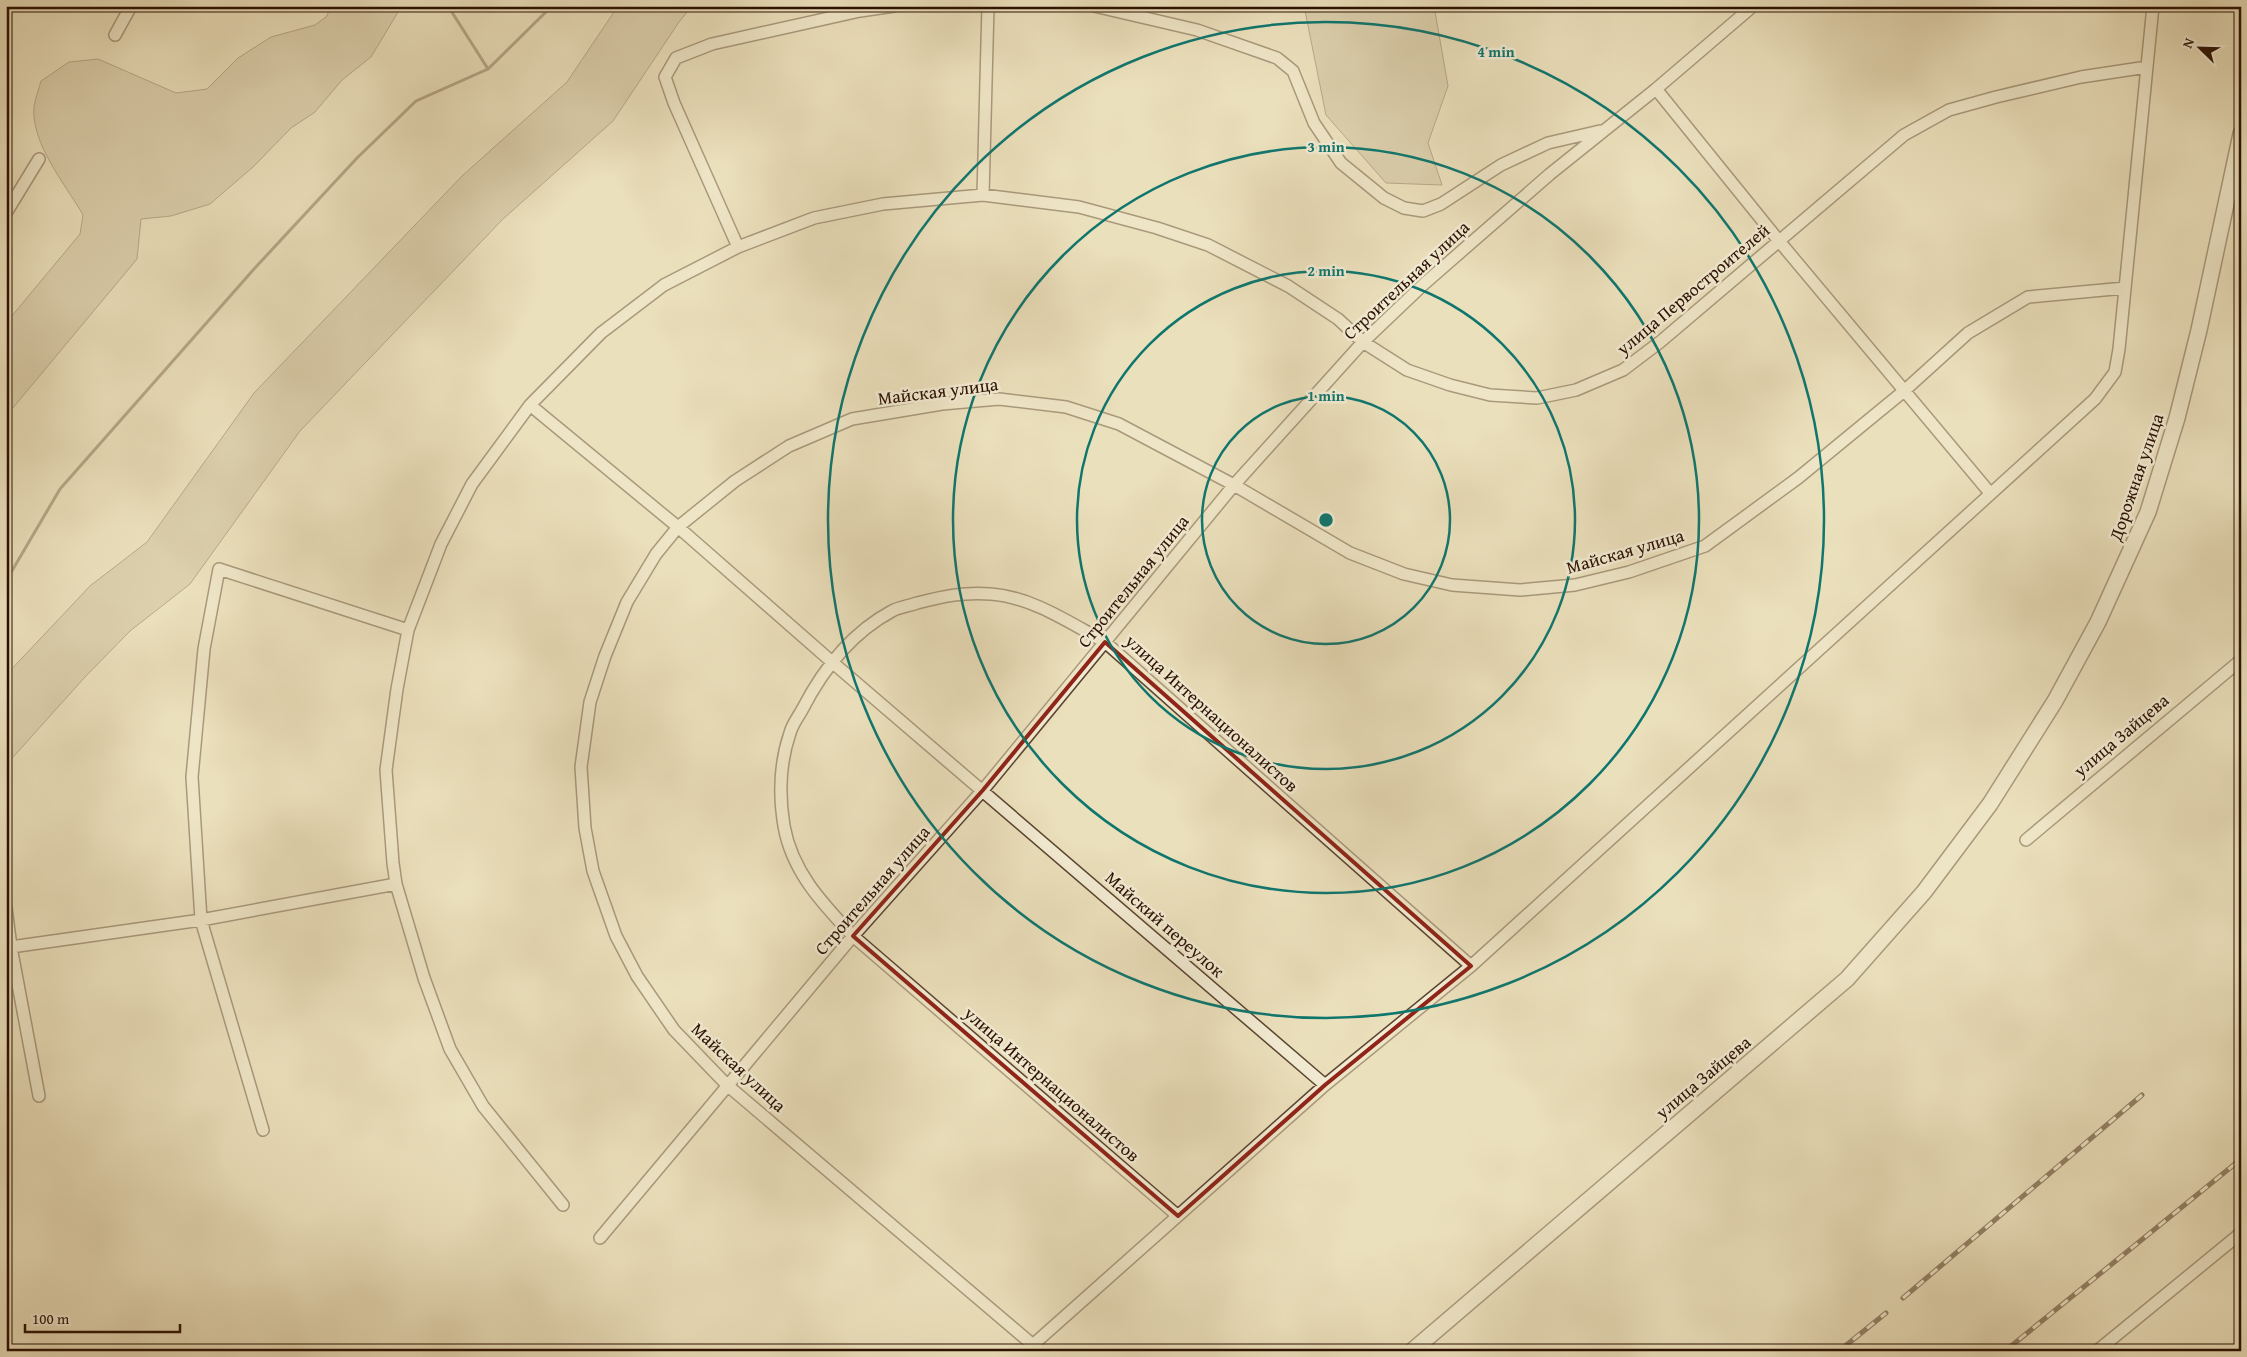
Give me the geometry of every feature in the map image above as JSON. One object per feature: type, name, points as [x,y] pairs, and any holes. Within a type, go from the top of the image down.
[{"type":"street","points":[[115,35],[132,6]]},
{"type":"street","points":[[738,247],[674,103],[665,77],[676,58],[712,44],[860,11],[894,6]]},
{"type":"street","points":[[984,195],[988,6]]},
{"type":"street","points":[[1094,6],[1197,30],[1277,58],[1293,71],[1314,123],[1341,163],[1384,198],[1404,208],[1423,211],[1441,204],[1501,166],[1548,143],[1602,131]]},
{"type":"street","name":"Строительная улица","points":[[600,1238],[853,936],[983,790],[1234,485],[1363,342],[1425,283],[1602,131],[1656,89],[1753,6]]},
{"type":"street","points":[[1030,1348],[1325,1085],[1471,966],[1990,493],[2096,399],[2116,372],[2153,6]]},
{"type":"street","name":"улица Первостроителей","points":[[563,1206],[483,1106],[450,1049],[424,978],[396,884],[386,770],[397,689],[408,630],[441,544],[472,484],[530,405],[601,333],[664,285],[738,247],[814,218],[883,204],[984,195],[1078,206],[1157,228],[1208,246],[1288,286],[1338,319],[1363,342],[1407,370],[1450,385],[1490,395],[1537,398],[1576,390],[1623,370],[1660,342],[1852,177],[1904,135],[1949,110],[2081,77],[2147,68]]},
{"type":"street","points":[[1656,89],[1990,493]]},
{"type":"street","name":"Дорожная улица","points":[[1990,804],[2055,701],[2098,622],[2148,512],[2177,418],[2199,330],[2241,134]]},
{"type":"street","points":[[6,213],[39,159]]},
{"type":"street","name":"Майская улица","points":[[1030,1348],[727,1085],[674,1030],[637,976],[613,927],[594,871],[585,828],[581,767],[590,702],[605,656],[627,602],[656,554],[678,527],[735,481],[789,446],[852,419],[942,404],[999,399],[1066,406],[1119,424],[1234,485],[1350,553],[1404,574],[1452,585],[1520,590],[1575,585],[1629,572],[1705,546],[1798,478],[1904,391],[1968,333],[2028,297],[2125,288]]},
{"type":"street","name":"Майский переулок","points":[[530,405],[678,527],[832,662],[1325,1085]]},
{"type":"street","points":[[263,1130],[201,920],[192,777],[204,648],[219,570],[408,630]]},
{"type":"street","name":"улица Интернационалистов","points":[[1178,1216],[853,936],[814,894],[797,866],[784,827],[780,782],[790,733],[813,688],[832,662],[860,632],[893,610],[954,593],[993,594],[1021,600],[1058,616],[1106,642],[1471,966]]},
{"type":"street","name":"улица Зайцева","points":[[2026,840],[2241,660]]},
{"type":"street","name":"улица Зайцева","points":[[1412,1351],[1847,979],[1924,892],[1990,804]]},
{"type":"street","points":[[11,947],[201,920],[396,884]]},
{"type":"street","points":[[6,908],[11,947],[39,1096]]},
{"type":"street","points":[[2097,1351],[2241,1234]]},
{"type":"highlighted area","points":[[1105,642],[1471,966],[1325,1085],[1178,1216],[853,936],[983,790]]},
{"type":"shaded area","points":[[332,6],[398,6],[398,12],[371,57],[342,80],[315,112],[291,128],[253,167],[210,204],[171,216],[141,219],[137,259],[12,409],[6,409],[6,323],[80,234],[83,215],[51,164],[38,135],[34,107],[41,81],[69,62],[98,59],[176,93],[207,89],[238,58],[271,37],[315,25],[326,17]]},
{"type":"shaded area","points":[[618,6],[692,6],[679,22],[613,121],[503,219],[300,431],[190,584],[130,631],[85,677],[6,765],[6,675],[90,586],[147,542],[254,393],[462,176],[567,82]]},
{"type":"shaded area","points":[[1304,6],[1434,6],[1448,86],[1428,143],[1442,185],[1386,183],[1326,115]]},
{"type":"waterway","points":[[448,6],[488,69]]},
{"type":"waterway","points":[[6,581],[60,489],[254,269],[357,158],[416,101],[488,69],[552,6]]},
{"type":"railway","points":[[1903,1298],[2142,1095]]},
{"type":"railway","points":[[2005,1351],[2241,1159]]},
{"type":"railway","points":[[1839,1351],[1886,1313]]}]
